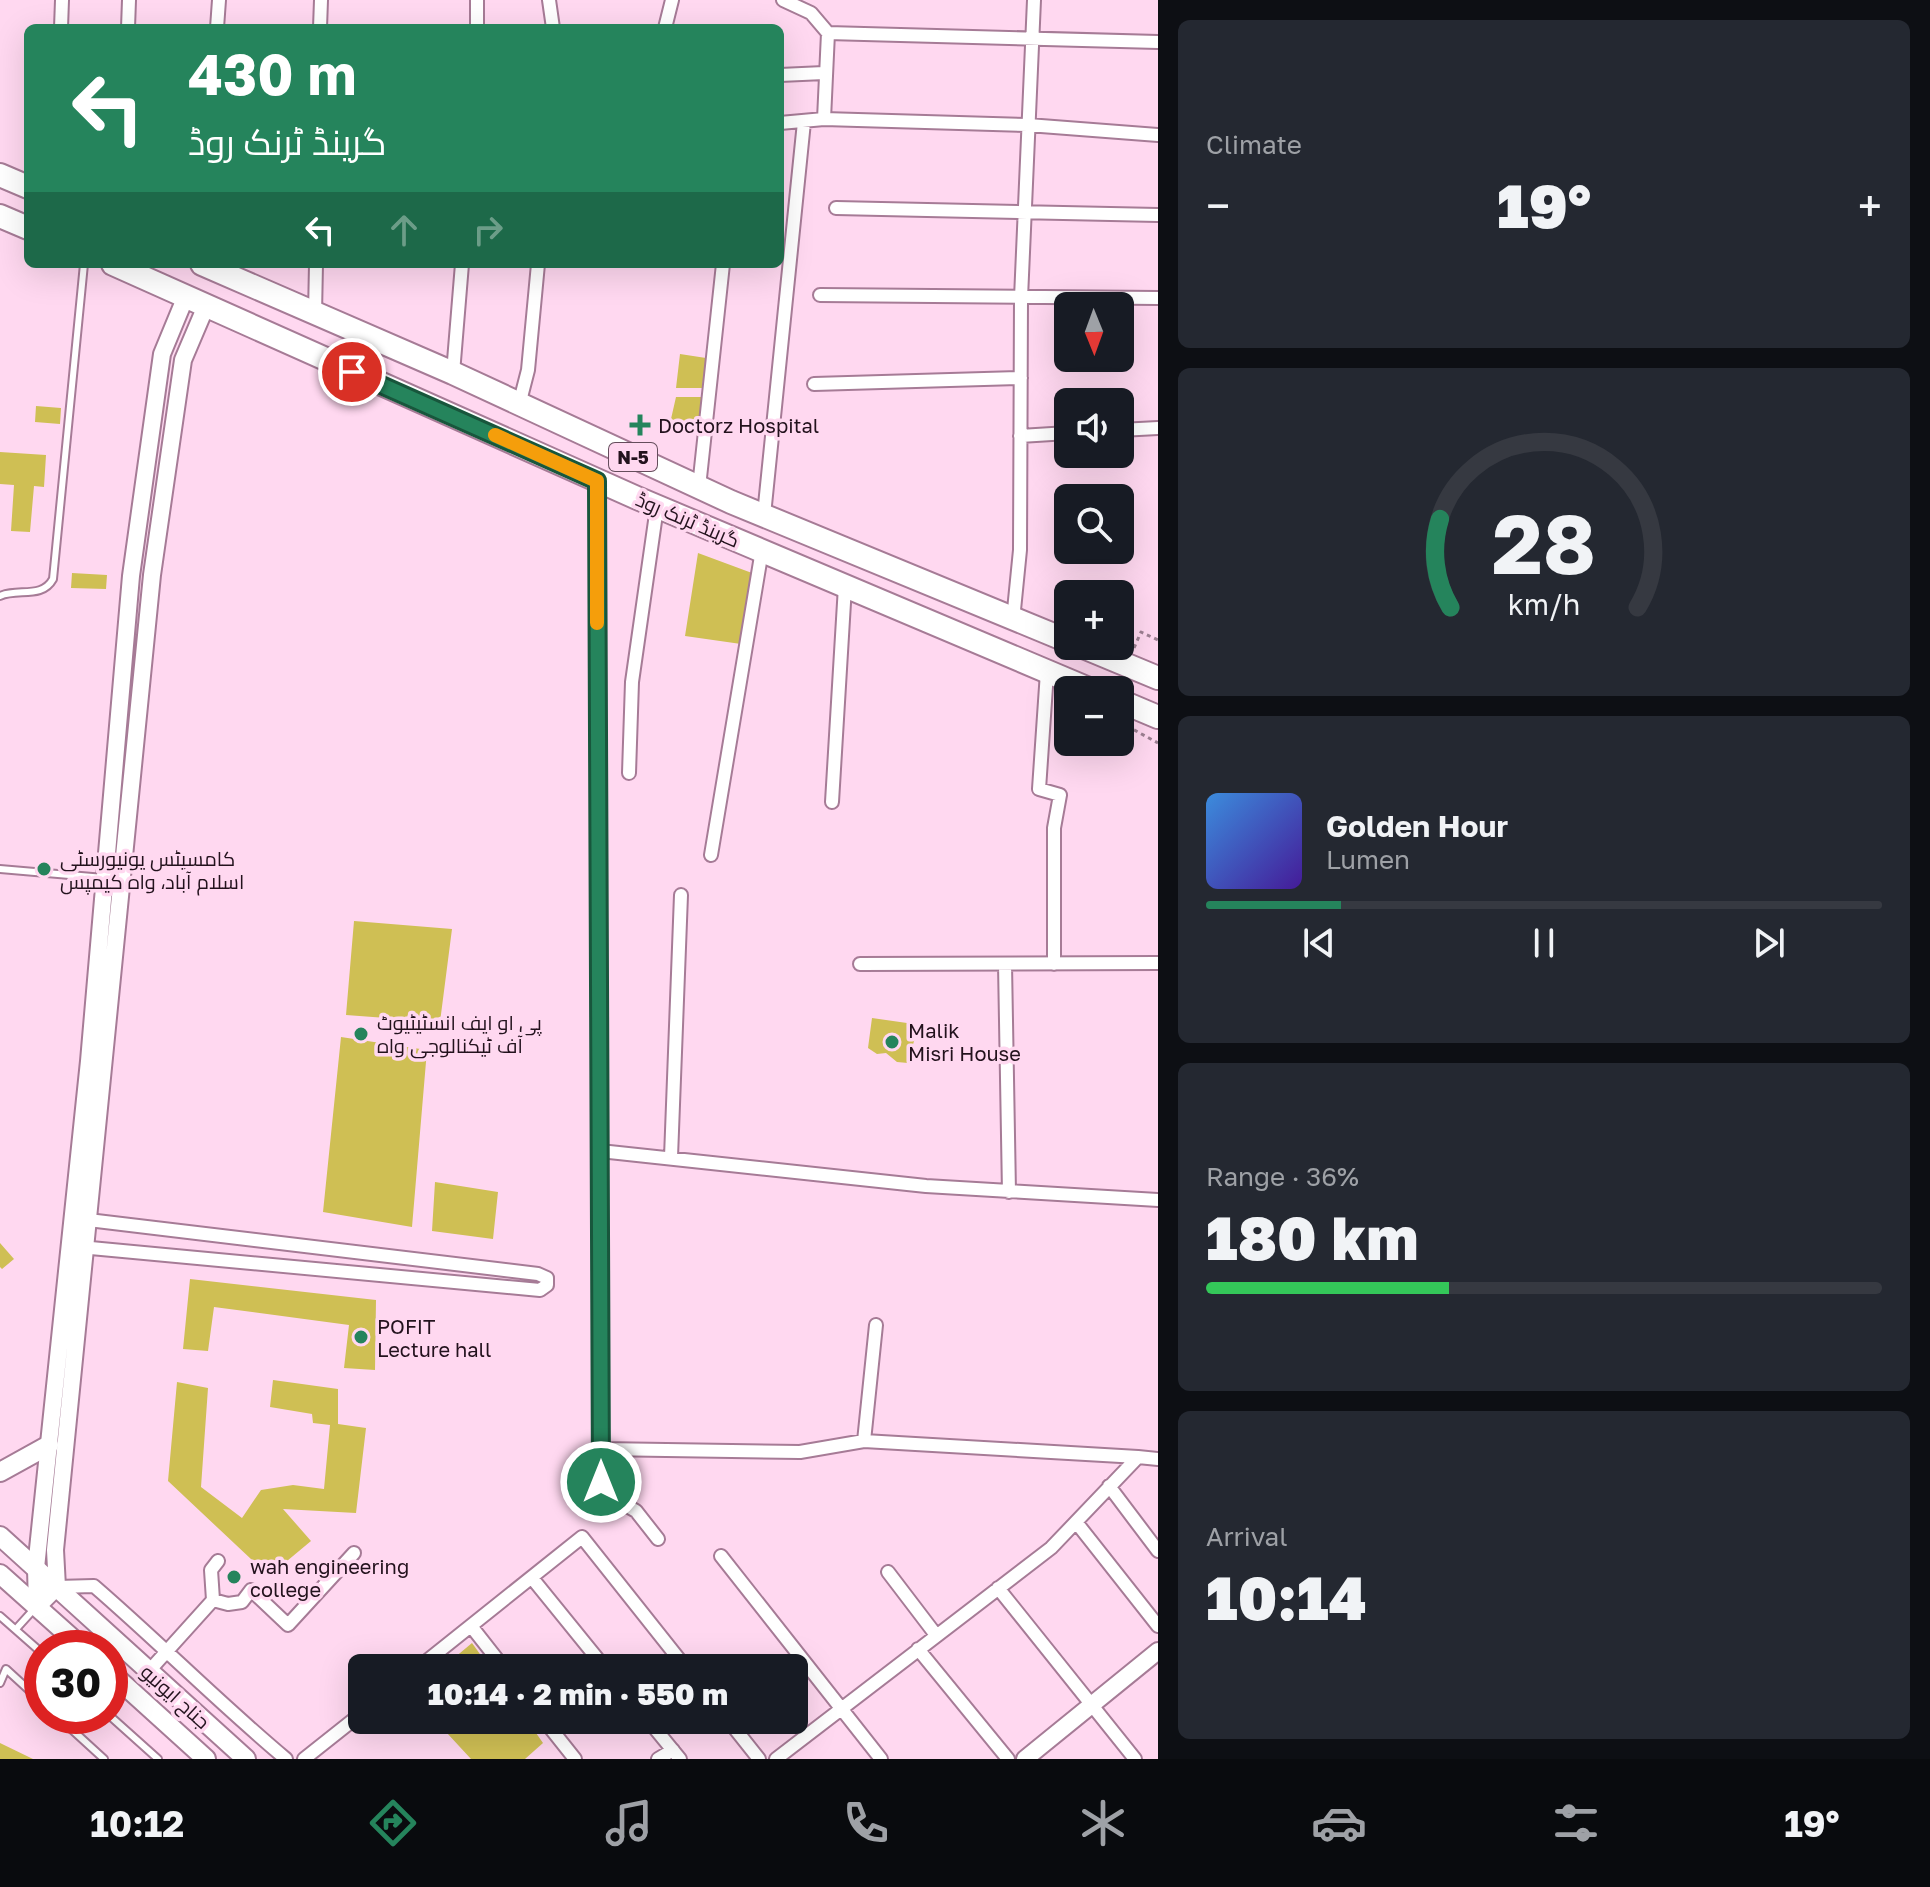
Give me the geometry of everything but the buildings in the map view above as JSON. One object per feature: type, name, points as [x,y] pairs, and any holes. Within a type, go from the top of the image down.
[{"type":"highway","points":[[0,175],[24,185]]},
{"type":"highway","points":[[0,216],[24,226]]},
{"type":"highway","name":"گرینڈ ٹرنک روڈ","points":[[122,268],[597,481],[1057,676]]},
{"type":"highway","name":"گرینڈ ٹرنک روڈ","points":[[211,268],[453,373],[699,487],[1054,636]]},
{"type":"highway","points":[[269,335],[286,301]]},
{"type":"highway","points":[[1115,660],[1158,678]]},
{"type":"highway","points":[[1134,707],[1158,717]]},
{"type":"main road","points":[[0,1472],[58,1446]]},
{"type":"main road","name":"جناح ایونیو","points":[[0,1536],[246,1759]]},
{"type":"main road","points":[[0,1574],[63,1630]]},
{"type":"main road","name":"جناح ایونیو","points":[[128,1688],[206,1759]]},
{"type":"street","points":[[61,24],[62,0]]},
{"type":"street","points":[[128,24],[129,0]]},
{"type":"street","points":[[217,24],[219,0]]},
{"type":"street","points":[[320,24],[321,0]]},
{"type":"street","points":[[477,0],[477,24]]},
{"type":"street","points":[[549,0],[552,24]]},
{"type":"street","points":[[666,24],[672,0]]},
{"type":"street","points":[[1013,620],[1020,550],[1021,298],[1034,0]]},
{"type":"street","points":[[786,1],[811,13],[828,33],[824,119]]},
{"type":"street","points":[[828,33],[1158,42]]},
{"type":"street","points":[[784,75],[824,73]]},
{"type":"street","points":[[784,123],[824,119],[1028,125],[1158,135]]},
{"type":"street","points":[[764,515],[804,122]]},
{"type":"street","points":[[836,208],[1025,209],[1158,215]]},
{"type":"street","points":[[315,314],[316,268]]},
{"type":"street","points":[[453,373],[462,268]]},
{"type":"street","points":[[519,405],[528,370],[538,268]]},
{"type":"street","points":[[699,487],[723,268]]},
{"type":"street","points":[[820,295],[1158,298]]},
{"type":"street","points":[[81,1219],[131,576],[149,429],[162,354],[186,296]]},
{"type":"street","points":[[57,1587],[58,1446],[81,1219],[123,880],[152,575],[183,360],[206,306]]},
{"type":"street","points":[[814,384],[1021,378]]},
{"type":"street","points":[[1134,429],[1158,428]]},
{"type":"street","points":[[1020,436],[1054,434]]},
{"type":"street","points":[[597,481],[601,1482],[615,1499],[636,1511],[658,1539]]},
{"type":"street","points":[[629,773],[632,682],[657,507]]},
{"type":"street","points":[[711,855],[762,550]]},
{"type":"street","points":[[832,802],[845,586]]},
{"type":"street","points":[[1047,672],[1039,789],[1060,795],[1061,800],[1054,828],[1054,964]]},
{"type":"street","points":[[671,1157],[681,895]]},
{"type":"street","points":[[860,964],[1158,963]]},
{"type":"street","points":[[1005,964],[1009,1192]]},
{"type":"street","points":[[600,1151],[1009,1192],[1158,1200]]},
{"type":"street","points":[[78,1247],[540,1290],[547,1285],[547,1278],[538,1274],[81,1219]]},
{"type":"street","points":[[864,1441],[876,1325]]},
{"type":"street","points":[[601,1449],[800,1452],[864,1441],[1158,1459]]},
{"type":"street","points":[[37,1607],[36,1568],[58,1446]]},
{"type":"street","points":[[776,1759],[1051,1548],[1138,1457]]},
{"type":"street","points":[[1109,1486],[1158,1551]]},
{"type":"street","points":[[1076,1522],[1158,1626]]},
{"type":"street","points":[[436,1654],[582,1537],[675,1654]]},
{"type":"street","points":[[213,1600],[228,1604],[242,1602],[251,1590],[288,1625],[354,1553]]},
{"type":"street","points":[[721,1556],[881,1759]]},
{"type":"street","points":[[149,1671],[213,1600],[211,1570],[218,1561]]},
{"type":"street","points":[[888,1572],[936,1635]]},
{"type":"street","points":[[532,1578],[594,1654]]},
{"type":"street","points":[[37,1607],[57,1587],[94,1586],[167,1649],[222,1706],[286,1759]]},
{"type":"street","points":[[998,1588],[1135,1759]]},
{"type":"street","points":[[471,1626],[493,1654]]},
{"type":"street","points":[[918,1649],[1008,1759]]},
{"type":"street","points":[[1025,1759],[1158,1651]]},
{"type":"street","points":[[304,1759],[348,1724]]},
{"type":"street","points":[[555,1734],[575,1759]]},
{"type":"street","points":[[658,1759],[676,1754],[660,1734]]},
{"type":"street","points":[[739,1734],[759,1759]]},
{"type":"lane","points":[[0,596],[39,592],[49,588],[53,579],[84,268]]},
{"type":"lane","points":[[0,869],[123,880]]},
{"type":"lane","points":[[16,1629],[37,1607]]},
{"type":"lane","points":[[0,1616],[24,1636]]},
{"type":"lane","points":[[0,1682],[6,1669],[24,1686]]},
{"type":"lane","points":[[128,1732],[158,1759]]},
{"type":"lane","points":[[77,1734],[104,1759]]},
{"type":"path","points":[[1127,665],[1141,632],[1158,640]]},
{"type":"path","points":[[1139,734],[1158,743]]},
{"type":"slow traffic","points":[[495,435],[597,481],[597,623]]},
{"type":"place","name":"Doctorz Hospital","points":[[640,425]]},
{"type":"place","name":"کامسیٹس یونیورسٹی اسلام آباد، واہ کیمپس","points":[[44,869]]},
{"type":"place","name":"پی او ایف انسٹیٹیوٹ آف ٹیکنالوجی واہ","points":[[361,1034]]},
{"type":"place","name":"Malik Misri House","points":[[892,1042]]},
{"type":"place","name":"POFIT Lecture hall","points":[[361,1337]]},
{"type":"place","name":"wah engineering college","points":[[234,1577]]},
{"type":"route","points":[[352,372],[597,481],[601,1482]]}]
